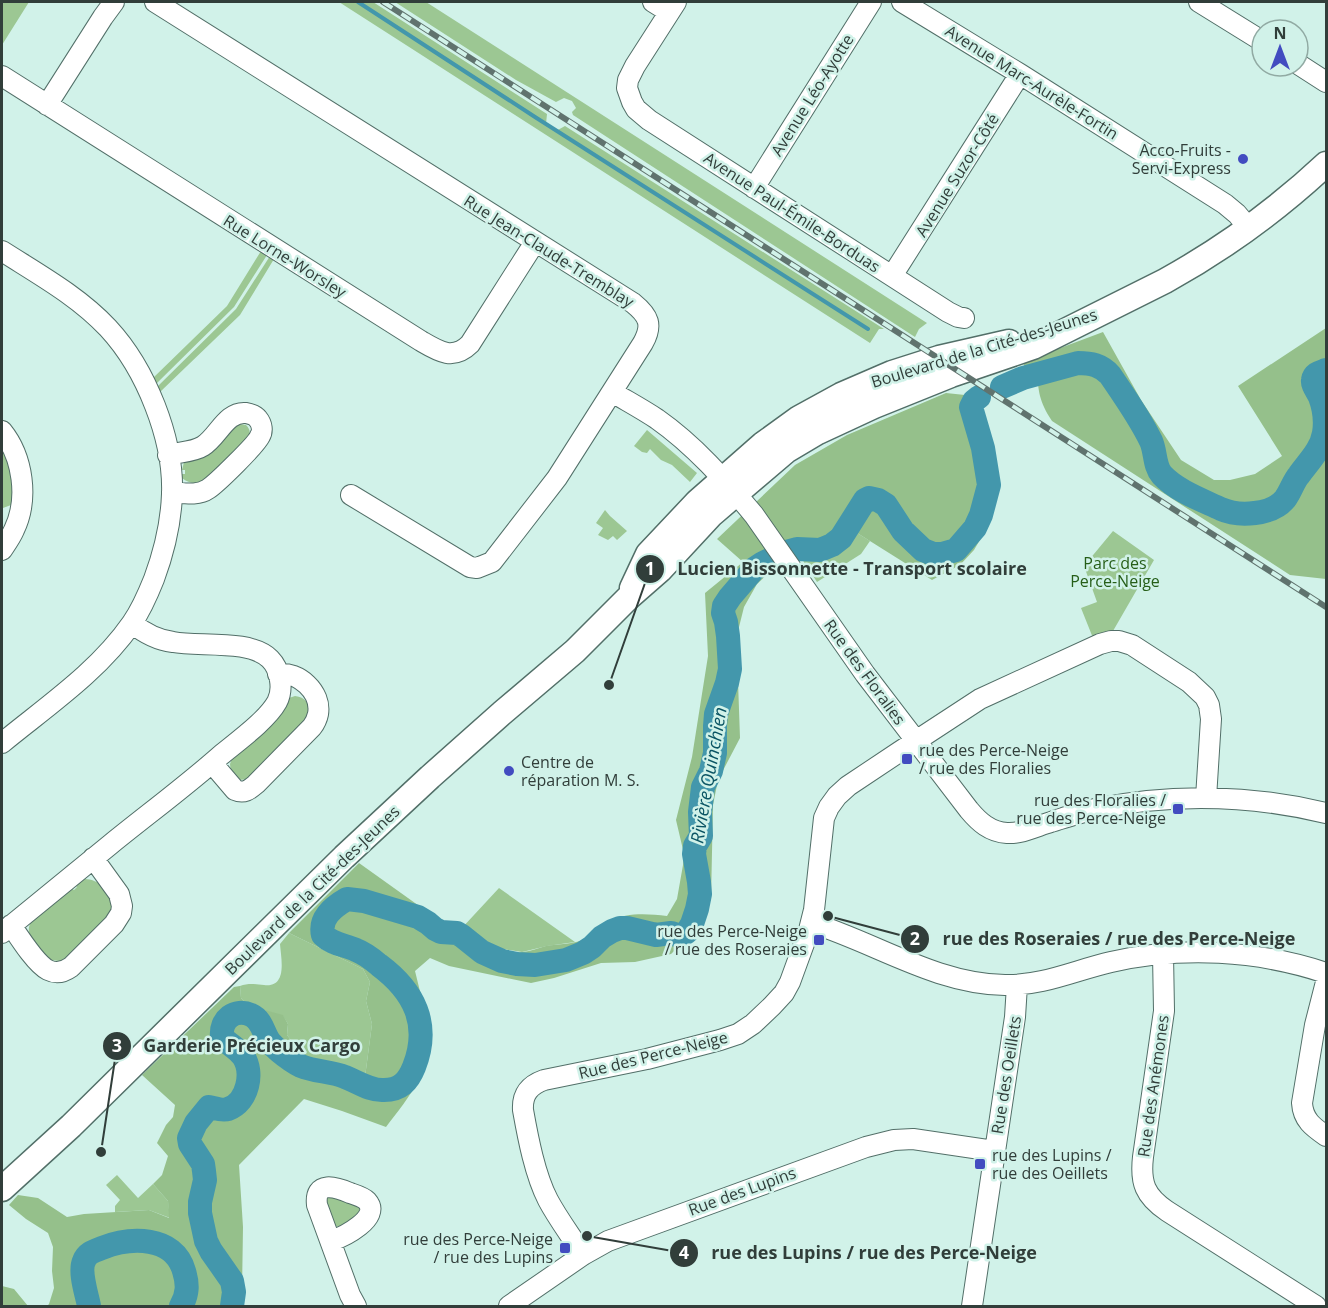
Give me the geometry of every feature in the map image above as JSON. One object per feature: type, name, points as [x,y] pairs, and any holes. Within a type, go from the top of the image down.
[{"type":"main road","name":"Boulevard de la Cité-des-Jeunes","points":[[2,1189],[71,1126],[344,857],[430,777],[575,651],[628,598],[697,502],[730,486],[774,435],[811,411],[859,387],[911,366],[1034,335],[1105,310],[1184,270],[1248,227],[1326,164]]},
{"type":"street","points":[[47,105],[114,2]]},
{"type":"street","name":"Rue Jean-Claude-Tremblay","points":[[155,2],[633,303],[649,322],[649,332],[557,478],[497,557],[486,566],[470,567],[351,495]]},
{"type":"street","name":"Avenue Léo-Ayotte","points":[[754,188],[871,2]]},
{"type":"street","name":"Avenue Marc-Aurèle-Fortin","points":[[902,2],[1226,204],[1248,227]]},
{"type":"street","points":[[1199,2],[1250,34]]},
{"type":"street","name":"Avenue Paul-Émile-Borduas","points":[[666,5],[630,74],[627,88],[636,109],[649,120],[953,315],[964,318]]},
{"type":"street","points":[[1310,72],[1326,82]]},
{"type":"street","name":"Avenue Suzor-Côté","points":[[892,276],[1020,74]]},
{"type":"street","name":"Rue Lorne-Worsley","points":[[2,76],[440,352],[456,353],[470,344],[536,242]]},
{"type":"street","points":[[2,251],[85,306],[109,329],[127,352],[143,377],[154,403],[168,454],[172,492],[168,526],[160,561],[147,596],[132,624],[90,671],[2,743]]},
{"type":"street","name":"Rue des Floralies","points":[[612,392],[666,427],[704,458],[730,486],[771,538],[865,674],[976,818],[990,829],[1004,833],[1020,832],[1084,812],[1123,804],[1168,799],[1246,800],[1326,813]]},
{"type":"street","points":[[168,454],[203,446],[228,420],[238,414],[254,416],[261,424],[259,439],[208,489],[198,493],[172,492]]},
{"type":"street","points":[[2,430],[17,456],[22,493],[21,506],[9,522],[2,550]]},
{"type":"street","points":[[93,858],[119,894],[122,913],[71,967],[60,972],[48,970],[6,929],[93,858],[212,763],[271,710],[280,694],[278,674],[268,657],[252,650],[217,644],[172,642],[148,634],[132,624]]},
{"type":"street","name":"Rue des Perce-Neige","points":[[583,1255],[553,1209],[540,1181],[523,1110],[523,1100],[527,1091],[544,1080],[658,1056],[720,1040],[738,1034],[759,1019],[784,993],[790,982],[812,923],[823,824],[829,807],[848,786],[961,711],[991,694],[1100,644],[1119,641],[1136,647],[1189,682],[1207,701],[1210,719],[1206,798]]},
{"type":"street","points":[[212,763],[235,790],[247,791],[312,727],[319,707],[312,690],[293,675],[278,674]]},
{"type":"street","points":[[812,923],[955,978],[988,984],[1017,985],[1045,981],[1116,961],[1163,954],[1205,952],[1242,954],[1279,960],[1326,973]]},
{"type":"street","name":"Rue des Anémones","points":[[1163,954],[1164,999],[1161,1034],[1142,1164],[1145,1189],[1153,1201],[1167,1211],[1316,1306]]},
{"type":"street","points":[[1326,982],[1313,1035],[1302,1108],[1306,1120],[1326,1136]]},
{"type":"street","name":"Rue des Oeillets","points":[[972,1306],[1015,1017],[1017,985]]},
{"type":"street","name":"Rue des Lupins","points":[[509,1306],[602,1243],[885,1141],[913,1139],[994,1151]]},
{"type":"street","points":[[331,1241],[356,1306]]},
{"type":"green space","points":[[2,2],[29,2],[2,45]]},
{"type":"green space","points":[[339,2],[373,2],[547,114],[546,124],[551,129],[556,131],[565,126],[884,329],[879,329],[870,343]]},
{"type":"green space","points":[[395,2],[426,2],[927,323],[919,329],[915,337],[573,115],[572,112],[576,108],[572,101],[564,98],[556,102],[516,80]]},
{"type":"green space","points":[[261,251],[267,255],[234,307],[156,384],[153,378],[227,306]]},
{"type":"green space","points":[[270,256],[274,259],[240,315],[160,392],[157,387],[236,309]]},
{"type":"green space","points":[[1326,328],[1326,579],[1290,575],[1052,421],[1040,396],[1037,368],[1025,368],[1023,362],[1103,332],[1141,400],[1181,460],[1214,480],[1230,480],[1255,474],[1282,456],[1238,386]]},
{"type":"green space","points":[[946,393],[965,395],[985,421],[994,466],[995,496],[990,519],[974,550],[960,565],[932,580],[854,531],[842,546],[827,555],[810,557],[791,552],[757,584],[744,607],[738,631],[736,656],[740,738],[718,780],[713,805],[711,899],[700,926],[671,954],[635,962],[601,963],[531,983],[449,966],[430,958],[415,971],[427,1027],[423,1068],[418,1081],[386,1127],[304,1099],[239,1165],[243,1227],[242,1292],[244,1306],[47,1306],[54,1288],[53,1247],[48,1233],[9,1205],[18,1195],[38,1198],[67,1217],[149,1210],[169,1218],[168,1201],[153,1184],[162,1175],[168,1156],[157,1143],[173,1117],[175,1105],[142,1075],[234,987],[240,986],[241,998],[247,1005],[283,1015],[288,1024],[287,1035],[297,1048],[299,1059],[303,1063],[349,1070],[365,1077],[372,1024],[366,1001],[370,982],[363,969],[289,933],[359,863],[450,928],[513,952],[526,952],[546,946],[581,941],[592,936],[609,922],[630,915],[667,916],[677,899],[683,865],[684,854],[676,820],[692,757],[708,656],[705,593],[743,562],[717,539],[795,465],[847,435]]},
{"type":"green space","points":[[239,424],[246,425],[248,428],[250,433],[248,438],[204,481],[193,483],[182,478],[182,474],[185,474],[185,470],[182,470],[184,462],[208,453]]},
{"type":"green space","points":[[647,430],[697,473],[690,482],[650,449],[647,453],[634,446]]},
{"type":"green space","points":[[2,448],[10,468],[14,492],[11,505],[3,508],[2,507]]},
{"type":"green space","points":[[605,510],[627,531],[617,540],[613,536],[608,540],[598,535],[603,528],[596,523]]},
{"type":"green space","points":[[854,531],[870,541],[861,554],[817,582],[800,556],[817,556],[832,552],[844,544]]},
{"type":"green space","name":"Parc des Perce-Neige","points":[[1113,531],[1154,560],[1113,631],[1093,638],[1081,608],[1097,602],[1084,566]]},
{"type":"green space","points":[[295,696],[306,701],[309,711],[308,719],[249,779],[239,780],[231,773],[232,759],[269,726],[289,698]]},
{"type":"green space","points":[[85,879],[94,881],[107,890],[112,898],[112,913],[65,959],[50,960],[32,939],[29,932],[30,924],[34,918],[71,888],[74,890],[77,887],[75,885]]},
{"type":"green space","points":[[499,888],[575,942],[522,952],[496,948],[461,929]]},
{"type":"green space","points":[[289,933],[363,969],[370,982],[366,1001],[372,1024],[365,1077],[349,1070],[303,1063],[299,1059],[297,1048],[287,1035],[288,1024],[283,1016],[247,1005],[241,998],[240,986],[272,985],[277,982],[282,964],[280,944]]},
{"type":"green space","points":[[117,1175],[138,1198],[153,1184],[168,1201],[170,1218],[149,1210],[115,1212],[115,1206],[120,1200],[106,1185]]},
{"type":"green space","points":[[333,1196],[359,1207],[357,1217],[340,1227],[335,1226],[327,1207],[327,1198]]},
{"type":"green space","points":[[2,1286],[14,1289],[28,1306],[2,1306]]},
{"type":"waterway","points":[[358,2],[868,329]]},
{"type":"waterway","name":"Rivière Quinchien","points":[[1002,387],[1023,378],[1078,363],[1099,367],[1110,375],[1142,424],[1151,441],[1162,475],[1175,486],[1198,499],[1228,512],[1246,514],[1272,508],[1285,499],[1317,450],[1324,433],[1325,419],[1313,380],[1316,374],[1326,370]]},
{"type":"waterway","name":"Rivière Quinchien","points":[[232,1306],[234,1292],[232,1281],[206,1241],[200,1213],[205,1180],[203,1164],[190,1144],[189,1138],[196,1123],[209,1107],[228,1109],[240,1100],[247,1086],[248,1070],[243,1056],[222,1037],[226,1020],[234,1014],[251,1015],[260,1023],[271,1043],[298,1064],[306,1068],[340,1075],[374,1089],[390,1090],[403,1084],[412,1072],[419,1051],[420,1023],[410,997],[391,975],[365,954],[334,942],[323,935],[325,918],[332,909],[347,899],[364,901],[418,917],[441,932],[457,933],[482,952],[502,961],[517,964],[535,965],[566,960],[583,953],[602,937],[620,928],[656,935],[671,933],[682,935],[687,932],[692,924],[700,894],[694,854],[695,846],[701,836],[700,812],[703,787],[711,771],[715,753],[716,714],[730,669],[724,606],[754,569],[763,563],[797,549],[820,550],[832,545],[841,538],[865,500],[869,498],[886,505],[903,531],[923,550],[933,554],[956,550],[975,528],[989,485],[983,448],[971,407],[979,397]]},
{"type":"waterway","name":"Rivière Quinchien","points":[[89,1306],[82,1271],[87,1256],[113,1244],[138,1241],[161,1245],[179,1259],[187,1285],[181,1306]]},
{"type":"railway","points":[[383,2],[1326,607]]},
{"type":"place","name":"Acco-Fruits - Servi-Express","points":[[1243,159]]},
{"type":"place","name":"Lucien Bissonnette - Transport scolaire","points":[[609,685]]},
{"type":"place","name":"rue des Perce-Neige / rue des Floralies","points":[[907,759]]},
{"type":"place","name":"Centre de réparation M. S.","points":[[509,771]]},
{"type":"place","name":"rue des Floralies / rue des Perce-Neige","points":[[1178,809]]},
{"type":"place","name":"rue des Roseraies / rue des Perce-Neige","points":[[828,916]]},
{"type":"place","name":"rue des Perce-Neige / rue des Roseraies","points":[[819,940]]},
{"type":"place","name":"Garderie Précieux Cargo","points":[[101,1152]]},
{"type":"place","name":"rue des Lupins / rue des Oeillets","points":[[980,1164]]},
{"type":"place","name":"rue des Lupins / rue des Perce-Neige","points":[[587,1236]]},
{"type":"place","name":"rue des Perce-Neige / rue des Lupins","points":[[565,1248]]}]
